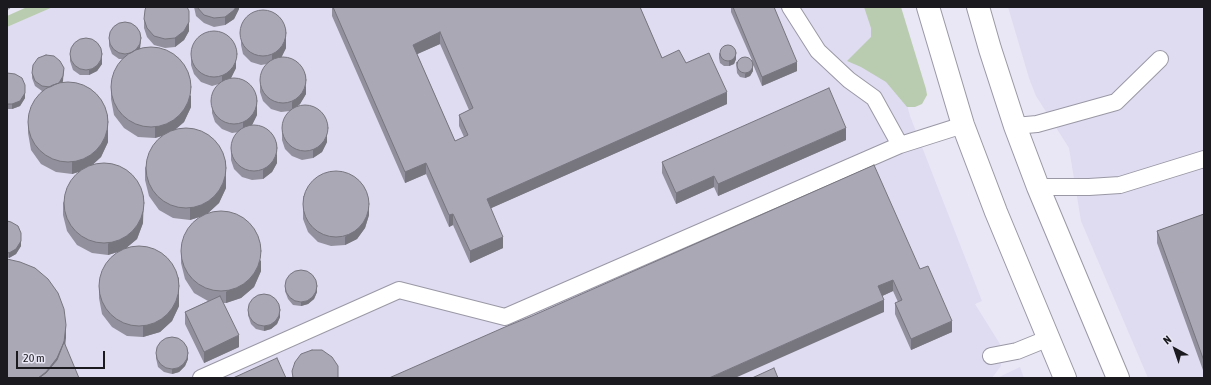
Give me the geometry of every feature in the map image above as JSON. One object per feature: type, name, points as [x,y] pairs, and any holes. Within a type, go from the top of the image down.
[{"type":"highway","points":[[928,7],[963,125],[996,212],[1065,378]]},
{"type":"highway","points":[[978,7],[990,49],[1038,187],[1118,378]]},
{"type":"lane","points":[[790,7],[818,51],[849,80],[874,98],[900,145]]},
{"type":"lane","points":[[1016,126],[1037,124],[1116,102],[1160,59]]},
{"type":"lane","points":[[201,378],[399,290],[505,317],[900,145],[963,125]]},
{"type":"lane","points":[[1038,187],[1089,187],[1120,184],[1204,159]]},
{"type":"lane","points":[[991,356],[1017,351],[1049,338]]},
{"type":"path","points":[[7,9],[11,7]]},
{"type":"shaded area","points":[[53,7],[881,7],[910,116],[982,301],[975,304],[1000,344],[1001,366],[992,378],[7,378],[7,27]]},
{"type":"shaded area","points":[[1008,7],[1204,7],[1204,378],[1148,378],[1081,221],[1069,148],[1036,96],[1029,78]]},
{"type":"shaded area","points":[[1020,367],[1024,378],[997,378]]},
{"type":"green space","points":[[27,7],[53,7],[7,27],[7,16]]},
{"type":"green space","points":[[864,7],[901,7],[926,89],[927,95],[922,104],[915,107],[907,107],[886,82],[861,67],[847,61],[871,37],[871,28]]},
{"type":"building","points":[[146,7],[187,7],[189,11],[189,22],[184,31],[175,38],[165,39],[154,36],[147,28],[144,19]]},
{"type":"building","points":[[197,7],[236,7],[225,17],[214,18],[204,15]]},
{"type":"building","points":[[333,7],[640,7],[662,58],[679,50],[686,63],[709,53],[727,92],[487,199],[503,237],[470,251],[453,214],[449,215],[426,163],[405,172]],"holes":[[[440,32],[473,108],[459,115],[468,135],[455,141],[413,45]]]},
{"type":"building","points":[[733,7],[774,7],[797,62],[762,77]]},
{"type":"building","points":[[263,10],[276,14],[282,20],[286,33],[282,46],[276,52],[263,56],[250,52],[244,46],[240,33],[244,20],[250,14]]},
{"type":"building","points":[[125,22],[131,23],[138,29],[141,38],[140,44],[134,51],[125,54],[119,53],[112,47],[109,38],[110,32],[116,25]]},
{"type":"building","points":[[214,31],[227,35],[233,41],[237,54],[233,67],[227,73],[214,77],[201,73],[195,67],[191,54],[195,41],[201,35]]},
{"type":"building","points":[[86,38],[92,39],[99,45],[102,54],[101,60],[95,67],[86,70],[80,69],[73,63],[70,54],[71,48],[77,41]]},
{"type":"building","points":[[728,45],[734,47],[736,53],[734,59],[728,61],[722,59],[720,53],[722,47]]},
{"type":"building","points":[[151,47],[166,50],[179,59],[188,72],[191,87],[188,102],[179,115],[166,124],[151,127],[136,124],[123,115],[114,102],[111,87],[114,72],[123,59],[136,50]]},
{"type":"building","points":[[46,55],[54,56],[60,61],[64,68],[63,76],[59,83],[50,87],[42,86],[35,81],[32,73],[33,65],[38,58]]},
{"type":"building","points":[[283,57],[296,61],[302,67],[306,80],[302,93],[296,99],[283,103],[270,99],[264,93],[260,80],[264,67],[270,61]]},
{"type":"building","points":[[742,57],[748,57],[753,62],[751,71],[748,73],[742,73],[737,68],[737,62]]},
{"type":"building","points":[[7,73],[15,74],[22,78],[25,85],[25,93],[20,101],[12,104],[7,104]]},
{"type":"building","points":[[234,78],[247,82],[253,88],[257,101],[253,114],[247,120],[234,124],[221,120],[215,114],[211,101],[215,88],[221,82]]},
{"type":"building","points":[[68,82],[83,85],[96,94],[105,107],[108,122],[105,137],[96,150],[83,159],[68,162],[53,159],[40,150],[31,137],[28,122],[31,107],[40,94],[53,85]]},
{"type":"building","points":[[829,88],[846,128],[718,184],[714,176],[676,193],[662,162]]},
{"type":"building","points":[[305,105],[318,109],[324,115],[328,128],[324,141],[318,147],[305,151],[292,147],[286,141],[282,128],[286,115],[292,109]]},
{"type":"building","points":[[254,125],[267,129],[273,135],[277,148],[273,161],[267,167],[254,171],[241,167],[235,161],[231,148],[235,135],[241,129]]},
{"type":"building","points":[[186,128],[201,131],[214,140],[223,153],[226,168],[223,183],[214,196],[201,205],[186,208],[171,205],[158,196],[149,183],[146,168],[149,153],[158,140],[171,131]]},
{"type":"building","points":[[104,163],[119,166],[132,175],[141,188],[144,203],[141,218],[132,231],[119,240],[104,243],[89,240],[76,231],[67,218],[64,203],[67,188],[76,175],[89,166]]},
{"type":"building","points":[[874,165],[920,269],[928,266],[952,321],[911,339],[895,303],[902,300],[893,280],[878,286],[884,300],[709,378],[389,378],[532,316]]},
{"type":"building","points":[[336,171],[349,174],[359,181],[366,191],[369,204],[366,217],[359,227],[349,234],[336,237],[323,234],[313,227],[306,217],[303,204],[306,191],[313,181],[323,174]]},
{"type":"building","points":[[221,211],[236,214],[249,223],[258,236],[261,251],[258,266],[249,279],[236,288],[221,291],[206,288],[193,279],[184,266],[181,251],[184,236],[193,223],[206,214]]},
{"type":"building","points":[[1204,214],[1204,361],[1157,231]]},
{"type":"building","points":[[7,221],[18,226],[21,233],[21,241],[16,249],[9,253],[7,252]]},
{"type":"building","points":[[139,246],[154,249],[167,258],[176,271],[179,286],[176,301],[167,314],[154,323],[139,326],[124,323],[111,314],[102,301],[99,286],[102,271],[111,258],[124,249]]},
{"type":"building","points":[[7,259],[35,268],[48,279],[58,293],[64,309],[66,325],[64,342],[57,358],[46,372],[38,378],[7,378]]},
{"type":"building","points":[[301,270],[312,275],[317,286],[312,297],[301,302],[290,297],[285,286],[290,275]]},
{"type":"building","points":[[264,294],[275,299],[280,310],[275,321],[264,326],[253,321],[248,310],[253,299]]},
{"type":"building","points":[[220,296],[239,335],[204,352],[185,312]]},
{"type":"building","points":[[172,337],[183,342],[188,353],[183,364],[172,369],[161,364],[156,353],[161,342]]},
{"type":"building","points":[[64,342],[79,378],[39,378],[46,373],[57,360]]},
{"type":"building","points":[[312,350],[322,350],[332,357],[338,366],[338,378],[293,378],[292,371],[295,362],[301,354]]},
{"type":"building","points":[[277,358],[286,378],[233,378]]},
{"type":"building","points":[[774,368],[778,378],[752,378]]}]
